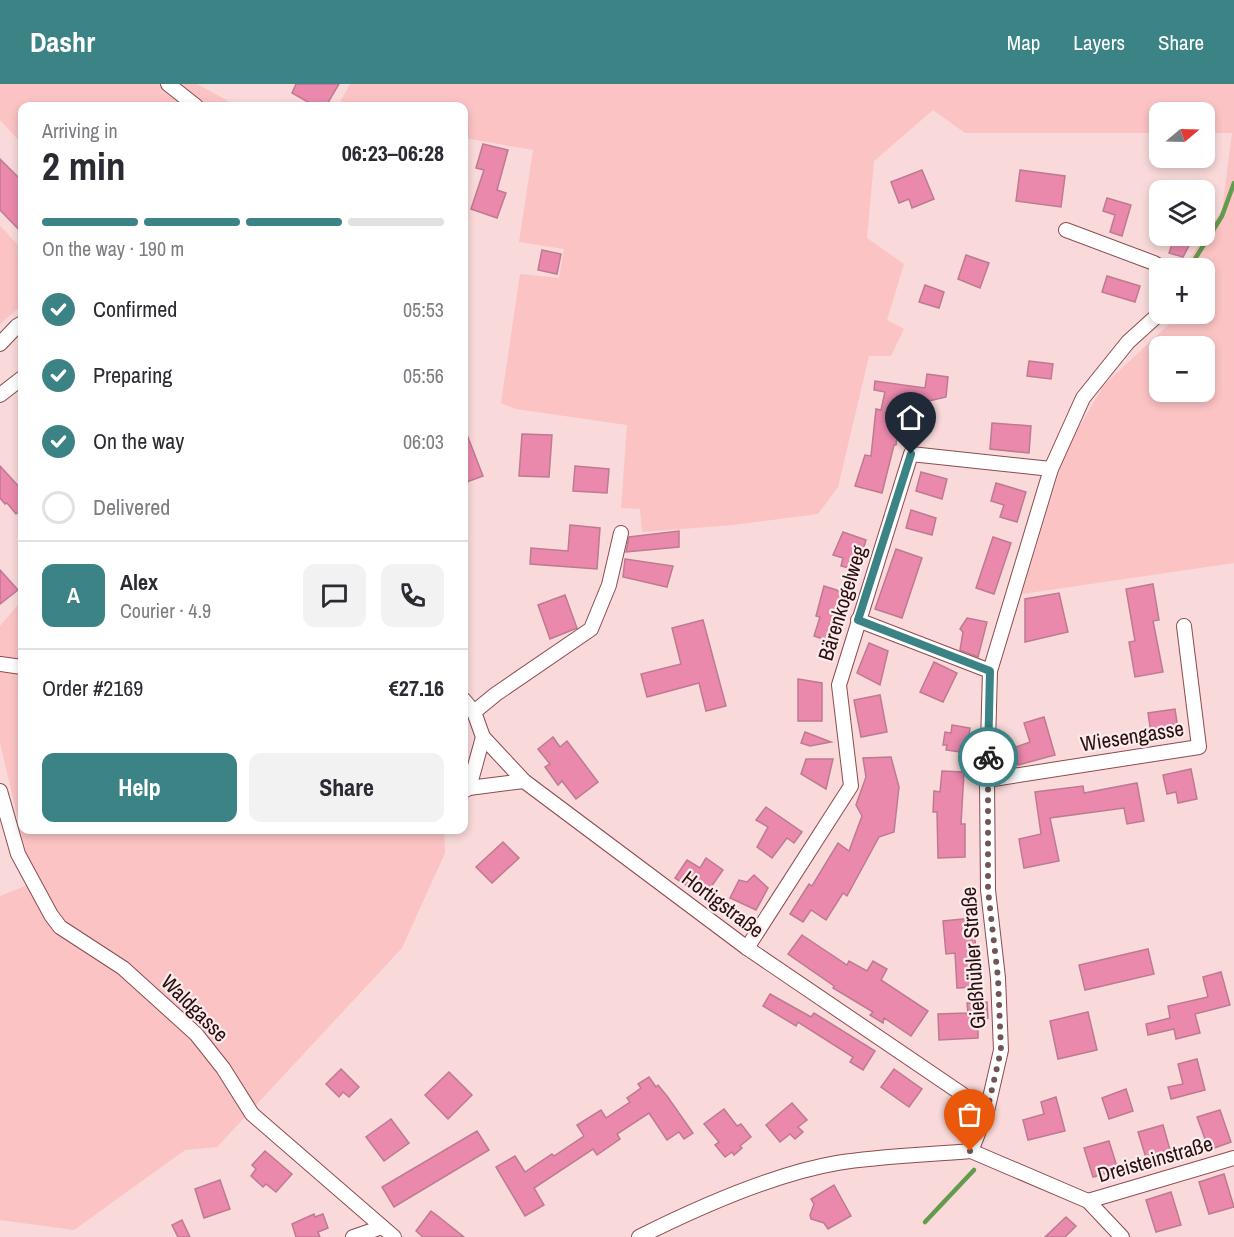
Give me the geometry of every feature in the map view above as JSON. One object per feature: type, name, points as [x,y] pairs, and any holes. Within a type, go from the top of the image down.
[{"type":"street","points":[[168,84],[191,102]]},
{"type":"street","points":[[1066,230],[1149,261]]},
{"type":"street","name":"Gießhübler Straße","points":[[970,1151],[987,1111],[1001,1050],[998,978],[988,890],[987,780],[990,671],[1050,469],[1083,398],[1128,342],[1149,323]]},
{"type":"street","points":[[0,344],[18,325]]},
{"type":"street","points":[[0,395],[18,381]]},
{"type":"street","name":"Bärenkogelweg","points":[[747,948],[851,786],[838,685],[911,454],[1050,469]]},
{"type":"street","points":[[474,712],[496,694],[591,629],[609,585],[621,533]]},
{"type":"street","points":[[858,620],[990,671]]},
{"type":"street","name":"Wiesengasse","points":[[987,780],[1199,747],[1184,626]]},
{"type":"street","points":[[0,664],[18,666]]},
{"type":"street","name":"Hortigstraße","points":[[468,705],[474,712],[483,737],[524,781],[747,948],[987,1111]]},
{"type":"street","points":[[468,783],[483,737]]},
{"type":"street","points":[[468,789],[524,781]]},
{"type":"street","name":"Waldgasse","points":[[0,791],[18,854],[51,915],[60,927],[123,968],[196,1034],[223,1068],[252,1114],[394,1237]]},
{"type":"street","points":[[639,1237],[682,1215],[780,1178],[837,1163],[970,1151]]},
{"type":"street","name":"Dreisteinstraße","points":[[970,1151],[1088,1201],[1122,1237]]},
{"type":"street","name":"Dreisteinstraße","points":[[1088,1201],[1234,1158]]},
{"type":"street","points":[[353,1237],[382,1227]]},
{"type":"shaded area","points":[[0,84],[197,84],[230,102],[18,102],[18,140],[0,120]]},
{"type":"shaded area","points":[[350,84],[1234,84],[1234,563],[1022,594],[1066,449],[1104,385],[1149,343],[1149,402],[1215,402],[1215,336],[1156,336],[1169,324],[1215,324],[1215,258],[1190,258],[1198,246],[1215,246],[1215,220],[1222,210],[1232,133],[1215,133],[1215,102],[1149,102],[1149,133],[965,133],[933,110],[874,161],[867,238],[904,264],[887,320],[904,329],[891,356],[869,356],[838,487],[818,514],[733,525],[642,532],[640,509],[621,508],[627,425],[516,409],[501,403],[520,274],[559,278],[564,249],[519,242],[533,150],[468,139],[468,102],[340,102]]},
{"type":"shaded area","points":[[0,226],[18,245],[18,308],[0,324]]},
{"type":"shaded area","points":[[18,605],[18,819],[0,743],[0,626]]},
{"type":"shaded area","points":[[21,834],[444,834],[445,853],[402,948],[217,1147],[185,1150],[74,1230],[0,1220],[0,896],[33,883]]},
{"type":"building","points":[[296,84],[339,84],[328,102],[308,102],[292,93]]},
{"type":"building","points":[[483,144],[508,150],[497,190],[506,193],[497,218],[471,209],[484,170],[476,168]]},
{"type":"building","points":[[0,159],[18,177],[18,229],[0,210]]},
{"type":"building","points":[[922,170],[934,199],[912,208],[909,199],[899,203],[891,182]]},
{"type":"building","points":[[1020,170],[1065,176],[1061,207],[1016,201]]},
{"type":"building","points":[[1107,198],[1131,205],[1122,236],[1110,232],[1115,215],[1103,211]]},
{"type":"building","points":[[1171,246],[1189,246],[1183,257],[1169,253]]},
{"type":"building","points":[[542,250],[561,254],[557,274],[538,270]]},
{"type":"building","points":[[966,255],[989,263],[980,288],[958,279]]},
{"type":"building","points":[[1107,276],[1140,286],[1135,302],[1102,292]]},
{"type":"building","points":[[925,285],[944,292],[939,308],[919,302]]},
{"type":"building","points":[[1029,361],[1053,364],[1051,379],[1027,376]]},
{"type":"building","points":[[927,374],[948,377],[946,397],[929,401],[903,396],[896,445],[894,445],[882,493],[855,486],[865,455],[871,456],[876,409],[881,410],[885,392],[874,390],[875,381],[925,388]]},
{"type":"building","points":[[992,423],[1031,426],[1029,453],[990,449]]},
{"type":"building","points":[[522,434],[552,435],[549,477],[519,476]]},
{"type":"building","points":[[468,437],[483,476],[468,482]]},
{"type":"building","points":[[0,466],[18,486],[18,512],[16,514],[0,498]]},
{"type":"building","points":[[575,466],[609,469],[607,493],[573,491]]},
{"type":"building","points":[[921,472],[947,479],[942,499],[916,491]]},
{"type":"building","points":[[996,483],[1026,492],[1017,522],[1000,517],[1004,505],[991,501]]},
{"type":"building","points":[[911,510],[936,518],[932,535],[906,528]]},
{"type":"building","points":[[570,525],[600,528],[597,569],[530,564],[531,548],[568,551]]},
{"type":"building","points":[[679,531],[679,547],[626,552],[629,537]]},
{"type":"building","points":[[843,532],[866,540],[857,570],[841,566],[843,558],[833,555]]},
{"type":"building","points":[[993,537],[1011,543],[994,594],[976,588]]},
{"type":"building","points":[[896,549],[922,558],[902,618],[875,609]]},
{"type":"building","points":[[625,559],[673,566],[667,587],[623,577]]},
{"type":"building","points":[[0,570],[18,590],[0,604]]},
{"type":"building","points":[[1153,584],[1159,620],[1153,621],[1163,672],[1135,677],[1129,642],[1135,641],[1126,589]]},
{"type":"building","points":[[824,586],[849,594],[835,643],[814,636],[820,617],[816,616]]},
{"type":"building","points":[[1059,593],[1068,632],[1025,642],[1025,599]]},
{"type":"building","points":[[565,595],[577,628],[550,639],[538,605]]},
{"type":"building","points":[[967,618],[987,622],[978,657],[960,650],[963,632],[960,629]]},
{"type":"building","points":[[703,620],[726,706],[706,711],[699,683],[647,697],[641,674],[681,664],[672,628]]},
{"type":"building","points":[[869,643],[888,651],[880,685],[857,673]]},
{"type":"building","points":[[934,662],[957,673],[943,702],[920,692]]},
{"type":"building","points":[[798,679],[822,683],[822,721],[798,721]]},
{"type":"building","points":[[880,695],[887,732],[861,737],[854,700]]},
{"type":"building","points":[[1175,709],[1179,736],[1152,740],[1148,713]]},
{"type":"building","points":[[1044,717],[1055,755],[1018,765],[1013,748],[1030,742],[1024,723]]},
{"type":"building","points":[[952,725],[970,728],[966,753],[946,750],[947,745],[943,745],[945,732],[951,733]]},
{"type":"building","points":[[805,732],[831,742],[810,746],[801,743]]},
{"type":"building","points":[[553,737],[560,747],[567,741],[598,782],[576,799],[562,781],[558,785],[545,767],[550,764],[538,749]]},
{"type":"building","points":[[891,757],[899,787],[894,832],[879,837],[847,896],[843,893],[826,920],[811,910],[803,922],[790,914],[809,884],[812,886],[838,843],[849,851],[862,816],[856,805],[866,777],[863,758]]},
{"type":"building","points":[[806,759],[833,759],[826,789],[801,774]]},
{"type":"building","points":[[1191,769],[1197,799],[1178,803],[1176,792],[1167,794],[1163,775]]},
{"type":"building","points":[[942,771],[964,772],[961,824],[965,824],[965,857],[938,858],[937,812],[933,812],[934,791],[940,792]]},
{"type":"building","points":[[1137,783],[1144,821],[1127,824],[1124,808],[1050,818],[1059,861],[1024,868],[1019,839],[1041,834],[1035,792],[1083,786],[1084,793]]},
{"type":"building","points":[[766,807],[802,832],[794,843],[787,838],[772,858],[757,847],[768,827],[756,820]]},
{"type":"building","points":[[503,842],[519,858],[492,883],[476,867]]},
{"type":"building","points":[[706,858],[723,870],[704,897],[675,878],[687,860],[700,868]]},
{"type":"building","points":[[754,875],[768,888],[756,910],[730,898],[739,880],[747,882]]},
{"type":"building","points":[[973,918],[976,951],[974,951],[975,987],[957,988],[955,953],[946,954],[943,921]]},
{"type":"building","points":[[802,935],[847,965],[849,961],[867,971],[873,961],[887,969],[881,980],[928,1011],[911,1036],[884,1018],[883,1023],[870,1015],[873,1012],[833,988],[834,986],[788,954]]},
{"type":"building","points":[[1148,949],[1154,974],[1085,990],[1079,965]]},
{"type":"building","points":[[1221,972],[1230,1005],[1195,1014],[1200,1033],[1176,1039],[1174,1029],[1148,1035],[1146,1024],[1170,1018],[1168,1006],[1208,997],[1203,977]]},
{"type":"building","points":[[770,994],[811,1017],[814,1013],[875,1051],[863,1070],[850,1062],[853,1057],[798,1022],[796,1026],[763,1006]]},
{"type":"building","points":[[987,1002],[988,1018],[978,1019],[978,1038],[939,1040],[938,1014],[968,1013],[967,1003]]},
{"type":"building","points":[[1088,1012],[1097,1050],[1058,1059],[1050,1021]]},
{"type":"building","points":[[1197,1059],[1205,1090],[1171,1099],[1168,1087],[1183,1084],[1178,1064]]},
{"type":"building","points":[[341,1069],[359,1087],[349,1097],[343,1092],[339,1097],[326,1084]]},
{"type":"building","points":[[894,1069],[922,1089],[909,1107],[881,1087]]},
{"type":"building","points":[[449,1072],[472,1095],[448,1119],[425,1095]]},
{"type":"building","points":[[649,1077],[667,1096],[693,1133],[684,1139],[679,1132],[667,1140],[649,1113],[617,1134],[620,1139],[597,1155],[593,1149],[534,1188],[544,1205],[525,1216],[496,1167],[515,1156],[525,1172],[552,1154],[554,1156],[584,1136],[577,1125],[601,1110],[606,1118],[630,1102],[627,1098],[641,1088],[638,1084]]},
{"type":"building","points":[[1126,1089],[1133,1111],[1109,1119],[1102,1098]]},
{"type":"building","points":[[1056,1097],[1065,1131],[1028,1140],[1023,1120],[1044,1114],[1041,1102]]},
{"type":"building","points":[[792,1103],[807,1120],[798,1127],[803,1132],[795,1139],[790,1134],[780,1142],[766,1125]]},
{"type":"building","points":[[724,1109],[737,1126],[741,1124],[751,1137],[740,1146],[742,1148],[734,1155],[732,1152],[725,1157],[715,1145],[719,1142],[704,1124]]},
{"type":"building","points":[[1220,1110],[1231,1142],[1209,1150],[1197,1117]]},
{"type":"building","points":[[391,1119],[409,1143],[384,1161],[366,1137]]},
{"type":"building","points":[[1163,1125],[1172,1157],[1148,1164],[1138,1132]]},
{"type":"building","points":[[477,1131],[489,1150],[394,1207],[382,1187]]},
{"type":"building","points":[[1109,1141],[1118,1170],[1093,1177],[1084,1148]]},
{"type":"building","points":[[265,1151],[292,1174],[276,1192],[266,1184],[263,1187],[251,1176],[256,1169],[252,1165]]},
{"type":"building","points":[[1224,1174],[1234,1207],[1209,1214],[1199,1182]]},
{"type":"building","points":[[220,1180],[230,1209],[204,1218],[195,1189]]},
{"type":"building","points":[[834,1185],[851,1216],[828,1229],[824,1223],[811,1219],[814,1204],[811,1199]]},
{"type":"building","points":[[1171,1192],[1181,1225],[1156,1232],[1146,1200]]},
{"type":"building","points":[[431,1211],[464,1237],[423,1237],[416,1231]]},
{"type":"building","points":[[314,1214],[315,1217],[323,1214],[328,1228],[318,1232],[320,1237],[296,1237],[292,1224]]},
{"type":"building","points":[[1066,1217],[1076,1226],[1065,1237],[1045,1237]]},
{"type":"building","points":[[182,1220],[190,1237],[178,1237],[172,1225]]},
{"type":"waterway","points":[[1196,258],[1222,216],[1234,183]]},
{"type":"waterway","points":[[925,1222],[974,1170]]},
{"type":"way so far","points":[[970,1151],[987,1111],[1001,1050],[998,978],[988,890],[988,757]]},
{"type":"route","points":[[911,454],[858,620],[990,671],[988,757]]}]
